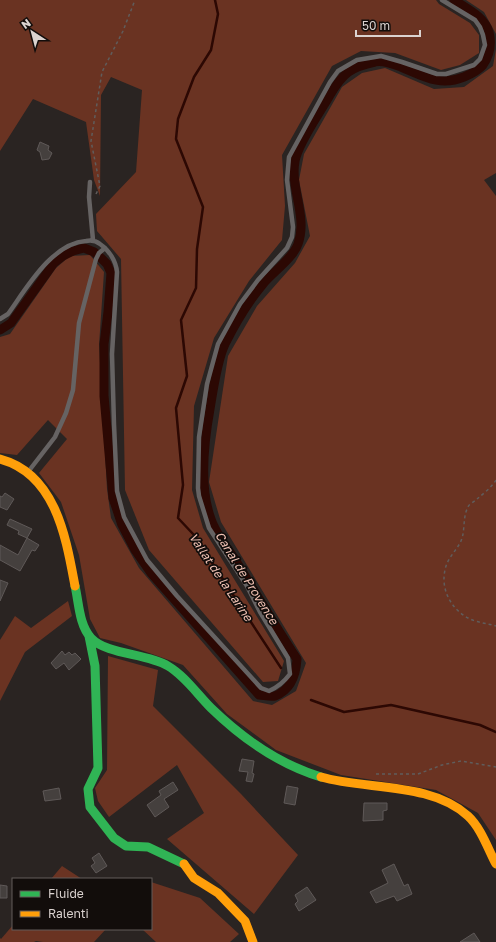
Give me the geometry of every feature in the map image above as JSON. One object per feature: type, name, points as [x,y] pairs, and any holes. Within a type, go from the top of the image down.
[{"type":"street","points":[[0,459],[15,464],[28,472],[50,497],[58,512],[66,541],[84,627],[89,636],[95,666],[98,768],[88,789],[90,807],[114,838],[126,846],[148,847],[183,864],[194,878],[218,893],[245,921],[252,942]]},
{"type":"street","points":[[89,636],[97,643],[148,658],[162,663],[176,671],[212,709],[238,732],[267,753],[299,769],[334,780],[420,793],[435,797],[461,810],[470,817],[496,864]]},
{"type":"lane","points":[[0,319],[8,314],[45,264],[61,248],[80,241],[93,240],[106,248],[116,266],[117,276],[112,354],[114,424],[117,491],[124,517],[147,560],[177,596],[261,688],[269,691],[276,688],[284,682],[290,674],[288,658],[260,612],[247,586],[209,528],[199,496],[199,437],[207,384],[218,344],[240,304],[258,280],[286,248],[292,237],[293,227],[287,180],[289,157],[330,82],[338,71],[357,60],[381,56],[437,74],[446,74],[474,65],[480,59],[485,45],[480,27],[475,20],[442,0]]},
{"type":"lane","points":[[90,182],[90,207],[93,240]]},
{"type":"lane","points":[[28,472],[55,437],[66,413],[73,390],[79,323],[96,259],[99,253],[106,248]]},
{"type":"path","points":[[90,207],[100,186],[91,141],[102,72],[123,31],[135,0]]},
{"type":"path","points":[[496,480],[482,496],[468,506],[464,531],[460,543],[449,558],[445,570],[444,585],[448,599],[457,610],[473,620],[496,626]]},
{"type":"path","points":[[374,774],[418,774],[442,765],[461,761],[496,767]]},
{"type":"shaded area","points":[[0,0],[436,0],[439,4],[470,23],[479,35],[479,53],[460,65],[441,70],[395,53],[361,51],[332,66],[282,155],[285,206],[282,240],[249,281],[214,338],[194,406],[192,490],[203,528],[284,661],[278,681],[263,682],[149,550],[125,490],[121,259],[97,231],[96,214],[136,172],[142,90],[111,77],[101,95],[100,196],[94,180],[86,122],[33,99],[0,151]]},
{"type":"shaded area","points":[[466,0],[496,0],[496,34],[484,12]]},
{"type":"shaded area","points":[[496,49],[496,173],[484,180],[496,196],[496,840],[478,813],[436,790],[341,775],[276,750],[227,714],[183,665],[121,643],[100,638],[90,619],[79,555],[61,502],[39,473],[67,439],[48,420],[17,455],[0,453],[0,337],[10,334],[56,268],[70,256],[90,255],[104,272],[99,345],[107,489],[111,518],[139,568],[253,701],[272,705],[296,691],[306,663],[221,522],[209,482],[228,356],[257,306],[295,263],[310,236],[299,180],[304,154],[342,87],[362,73],[385,68],[434,89],[464,87],[493,66]]},
{"type":"shaded area","points":[[68,601],[72,616],[25,652],[0,701],[0,640],[15,616],[31,628]]},
{"type":"shaded area","points":[[108,656],[158,670],[153,706],[241,794],[298,855],[254,914],[167,839],[204,813],[177,765],[109,817],[98,801],[95,788],[107,770]]},
{"type":"shaded area","points":[[62,866],[80,878],[52,878]]},
{"type":"shaded area","points":[[152,882],[200,898],[239,934],[230,942],[156,942],[143,930],[152,930]]},
{"type":"shaded area","points":[[12,926],[12,930],[105,930],[94,942],[0,942],[0,938],[1,939]]},
{"type":"building","points":[[40,142],[49,146],[48,150],[52,153],[49,159],[42,160],[40,152],[37,150]]},
{"type":"building","points":[[5,493],[14,499],[7,510],[0,507],[0,496],[2,497]]},
{"type":"building","points":[[10,519],[32,529],[27,538],[18,534],[19,531],[7,525]]},
{"type":"building","points":[[27,538],[39,545],[35,551],[32,550],[20,571],[0,560],[0,545],[18,555]]},
{"type":"building","points":[[0,580],[8,583],[0,601]]},
{"type":"building","points":[[62,651],[65,655],[69,652],[72,655],[75,653],[81,659],[69,670],[64,663],[56,669],[51,663]]},
{"type":"building","points":[[242,759],[254,761],[252,773],[254,774],[252,782],[246,781],[248,772],[239,771]]},
{"type":"building","points":[[173,782],[178,790],[164,799],[169,807],[155,817],[147,805],[161,795],[159,791]]},
{"type":"building","points":[[287,786],[298,788],[295,805],[284,803]]},
{"type":"building","points":[[59,788],[61,799],[45,801],[43,791]]},
{"type":"building","points":[[364,803],[387,803],[387,810],[383,811],[383,820],[363,821]]},
{"type":"building","points":[[99,853],[107,866],[96,873],[91,866],[95,863],[92,858]]},
{"type":"building","points":[[394,864],[404,886],[408,884],[412,894],[397,901],[394,896],[376,903],[370,892],[388,883],[382,870]]},
{"type":"building","points":[[0,885],[7,886],[7,898],[0,898]]},
{"type":"building","points":[[307,887],[316,900],[299,911],[295,904],[298,901],[295,895]]},
{"type":"building","points":[[474,933],[480,942],[460,942]]},
{"type":"waterway","name":"Vallat de la Larine","points":[[215,0],[218,14],[211,50],[194,77],[178,119],[176,139],[203,207],[197,249],[196,288],[181,320],[187,376],[176,408],[183,485],[178,518],[194,535],[281,668]]},
{"type":"waterway","name":"Canal de Provence","points":[[0,330],[11,323],[54,263],[63,256],[84,248],[94,252],[107,264],[111,273],[104,344],[104,396],[113,498],[122,525],[135,550],[151,573],[259,695],[275,696],[285,690],[289,686],[294,676],[297,659],[219,535],[213,524],[207,506],[204,479],[205,450],[208,422],[218,367],[222,351],[237,321],[257,291],[296,249],[301,234],[301,224],[295,182],[295,161],[300,145],[339,81],[348,72],[360,66],[378,62],[385,62],[424,77],[439,81],[455,80],[467,76],[477,71],[483,65],[489,53],[490,45],[490,36],[487,26],[474,13],[454,0]]},
{"type":"waterway","name":"Vallat de la Larine","points":[[311,700],[344,712],[391,705],[480,725],[496,732]]},
{"type":"traffic: fast","points":[[75,586],[84,627],[91,638],[98,644],[168,666],[185,680],[223,719],[249,740],[276,758],[305,772],[321,777]]},
{"type":"traffic: fast","points":[[89,636],[95,666],[98,768],[88,789],[90,807],[114,838],[126,846],[148,847],[184,864]]},
{"type":"traffic: slow","points":[[0,459],[19,467],[34,478],[46,493],[55,510],[62,529],[75,586]]},
{"type":"traffic: slow","points":[[321,777],[358,784],[417,792],[436,797],[453,805],[468,816],[477,826],[496,864]]},
{"type":"traffic: slow","points":[[184,864],[194,878],[218,893],[245,921],[253,942]]}]
